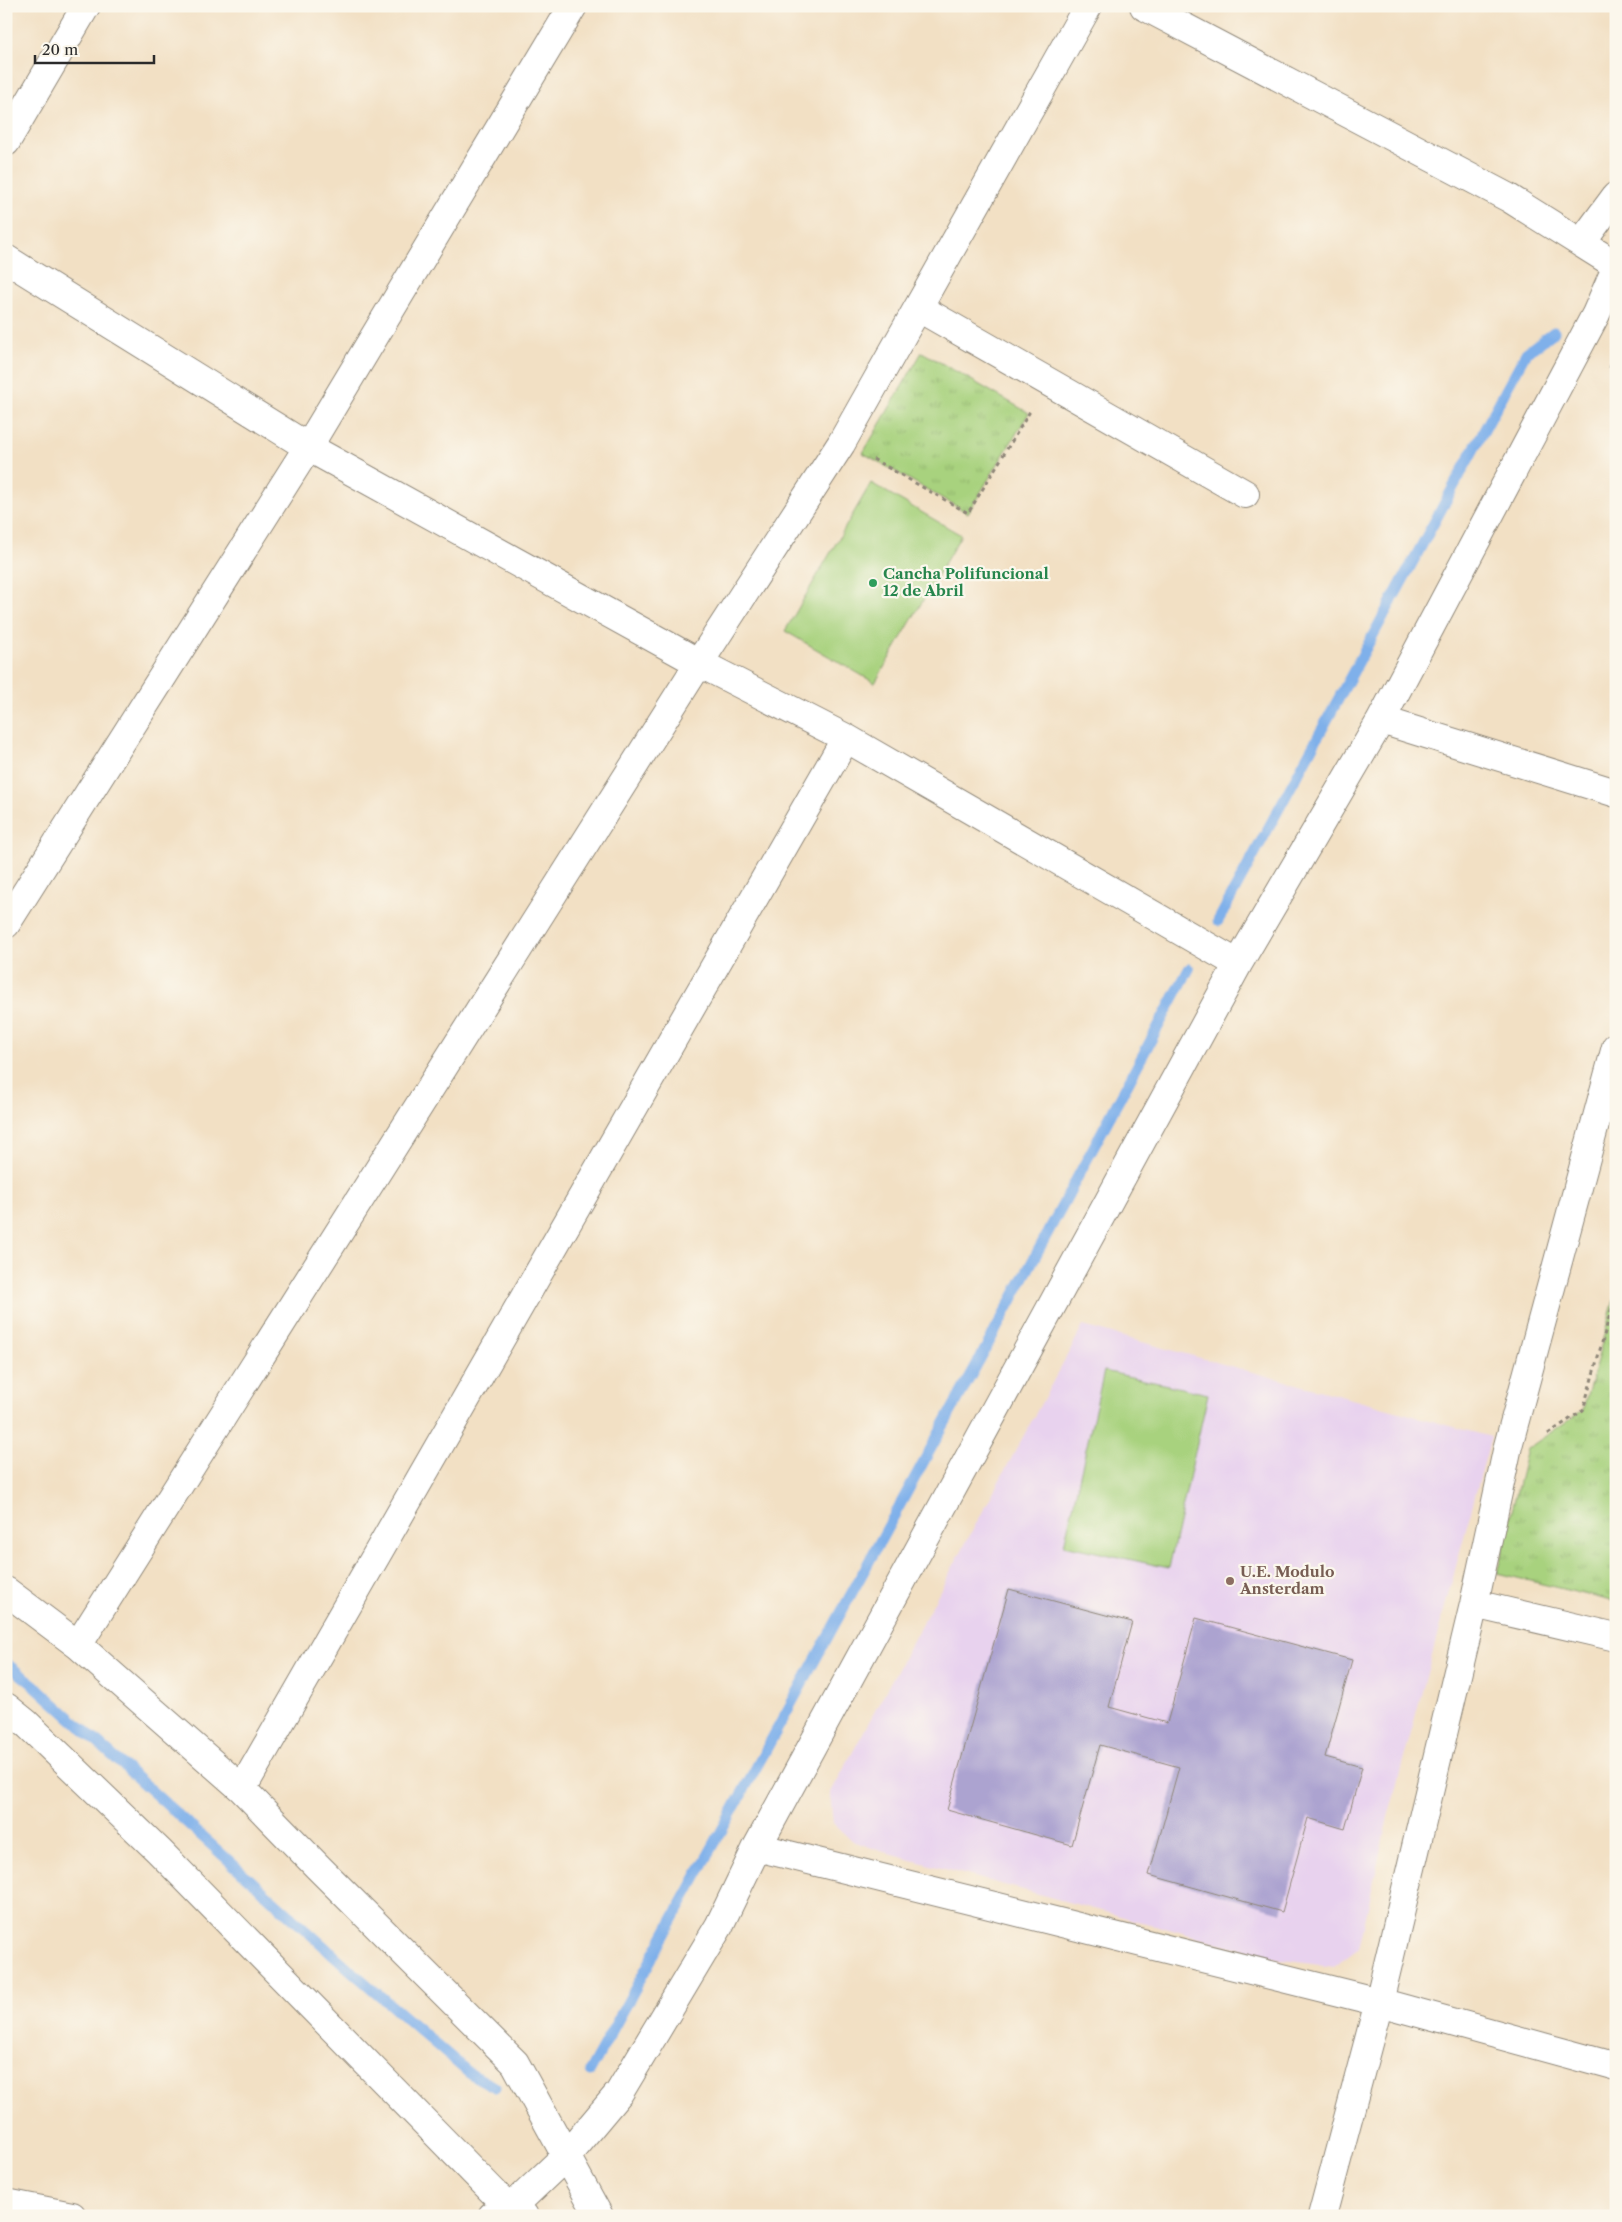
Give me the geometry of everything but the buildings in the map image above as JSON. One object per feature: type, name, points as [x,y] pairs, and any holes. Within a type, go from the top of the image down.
[{"type":"street","points":[[6,142],[86,6]]},
{"type":"street","points":[[6,924],[308,447],[573,6]]},
{"type":"street","points":[[78,1645],[699,663],[841,444],[1088,6]]},
{"type":"street","points":[[6,1707],[27,1724],[160,1851],[509,2214],[567,2155],[619,2093],[719,1926],[757,1847],[1238,964],[1381,720],[1596,314],[1616,266],[1582,242],[1509,198],[1144,6]]},
{"type":"street","points":[[1582,242],[1616,196]]},
{"type":"street","points":[[6,259],[308,447],[699,663],[846,738],[1238,964]]},
{"type":"street","points":[[919,308],[1245,494]]},
{"type":"street","points":[[1381,720],[1616,793]]},
{"type":"street","points":[[242,1788],[846,738]]},
{"type":"street","points":[[1322,2216],[1379,2002],[1474,1604],[1508,1446],[1616,1047]]},
{"type":"street","points":[[6,1591],[78,1645],[242,1788],[318,1867],[515,2062],[599,2216]]},
{"type":"street","points":[[1474,1604],[1616,1637]]},
{"type":"street","points":[[757,1847],[1379,2002],[1616,2067]]},
{"type":"street","points":[[6,2203],[72,2216]]},
{"type":"path","points":[[871,458],[968,514],[1029,413],[1020,408]]},
{"type":"path","points":[[1543,1438],[1583,1410],[1616,1293]]},
{"type":"shaded area","points":[[1083,1326],[1491,1437],[1388,1817],[1359,1948],[1334,1967],[1283,1960],[893,1855],[852,1841],[833,1823],[830,1794]]},
{"type":"green space","points":[[922,352],[1029,413],[968,513],[863,453]]},
{"type":"green space","name":"Cancha Polifuncional 12 de Abril","points":[[871,483],[961,535],[875,683],[785,631]]},
{"type":"green space","points":[[1616,1293],[1616,1602],[1497,1573],[1527,1449],[1583,1410]]},
{"type":"green space","points":[[1104,1371],[1208,1394],[1169,1568],[1064,1545]]},
{"type":"waterway","points":[[1218,921],[1526,353],[1554,332]]},
{"type":"waterway","points":[[590,2071],[993,1335],[1189,969]]},
{"type":"waterway","points":[[6,1663],[34,1685],[348,1968],[469,2073],[495,2087]]},
{"type":"place","name":"Cancha Polifuncional 12 de Abril","points":[[873,583]]},
{"type":"place","name":"U.E. Modulo Ansterdam","points":[[1230,1581]]}]
